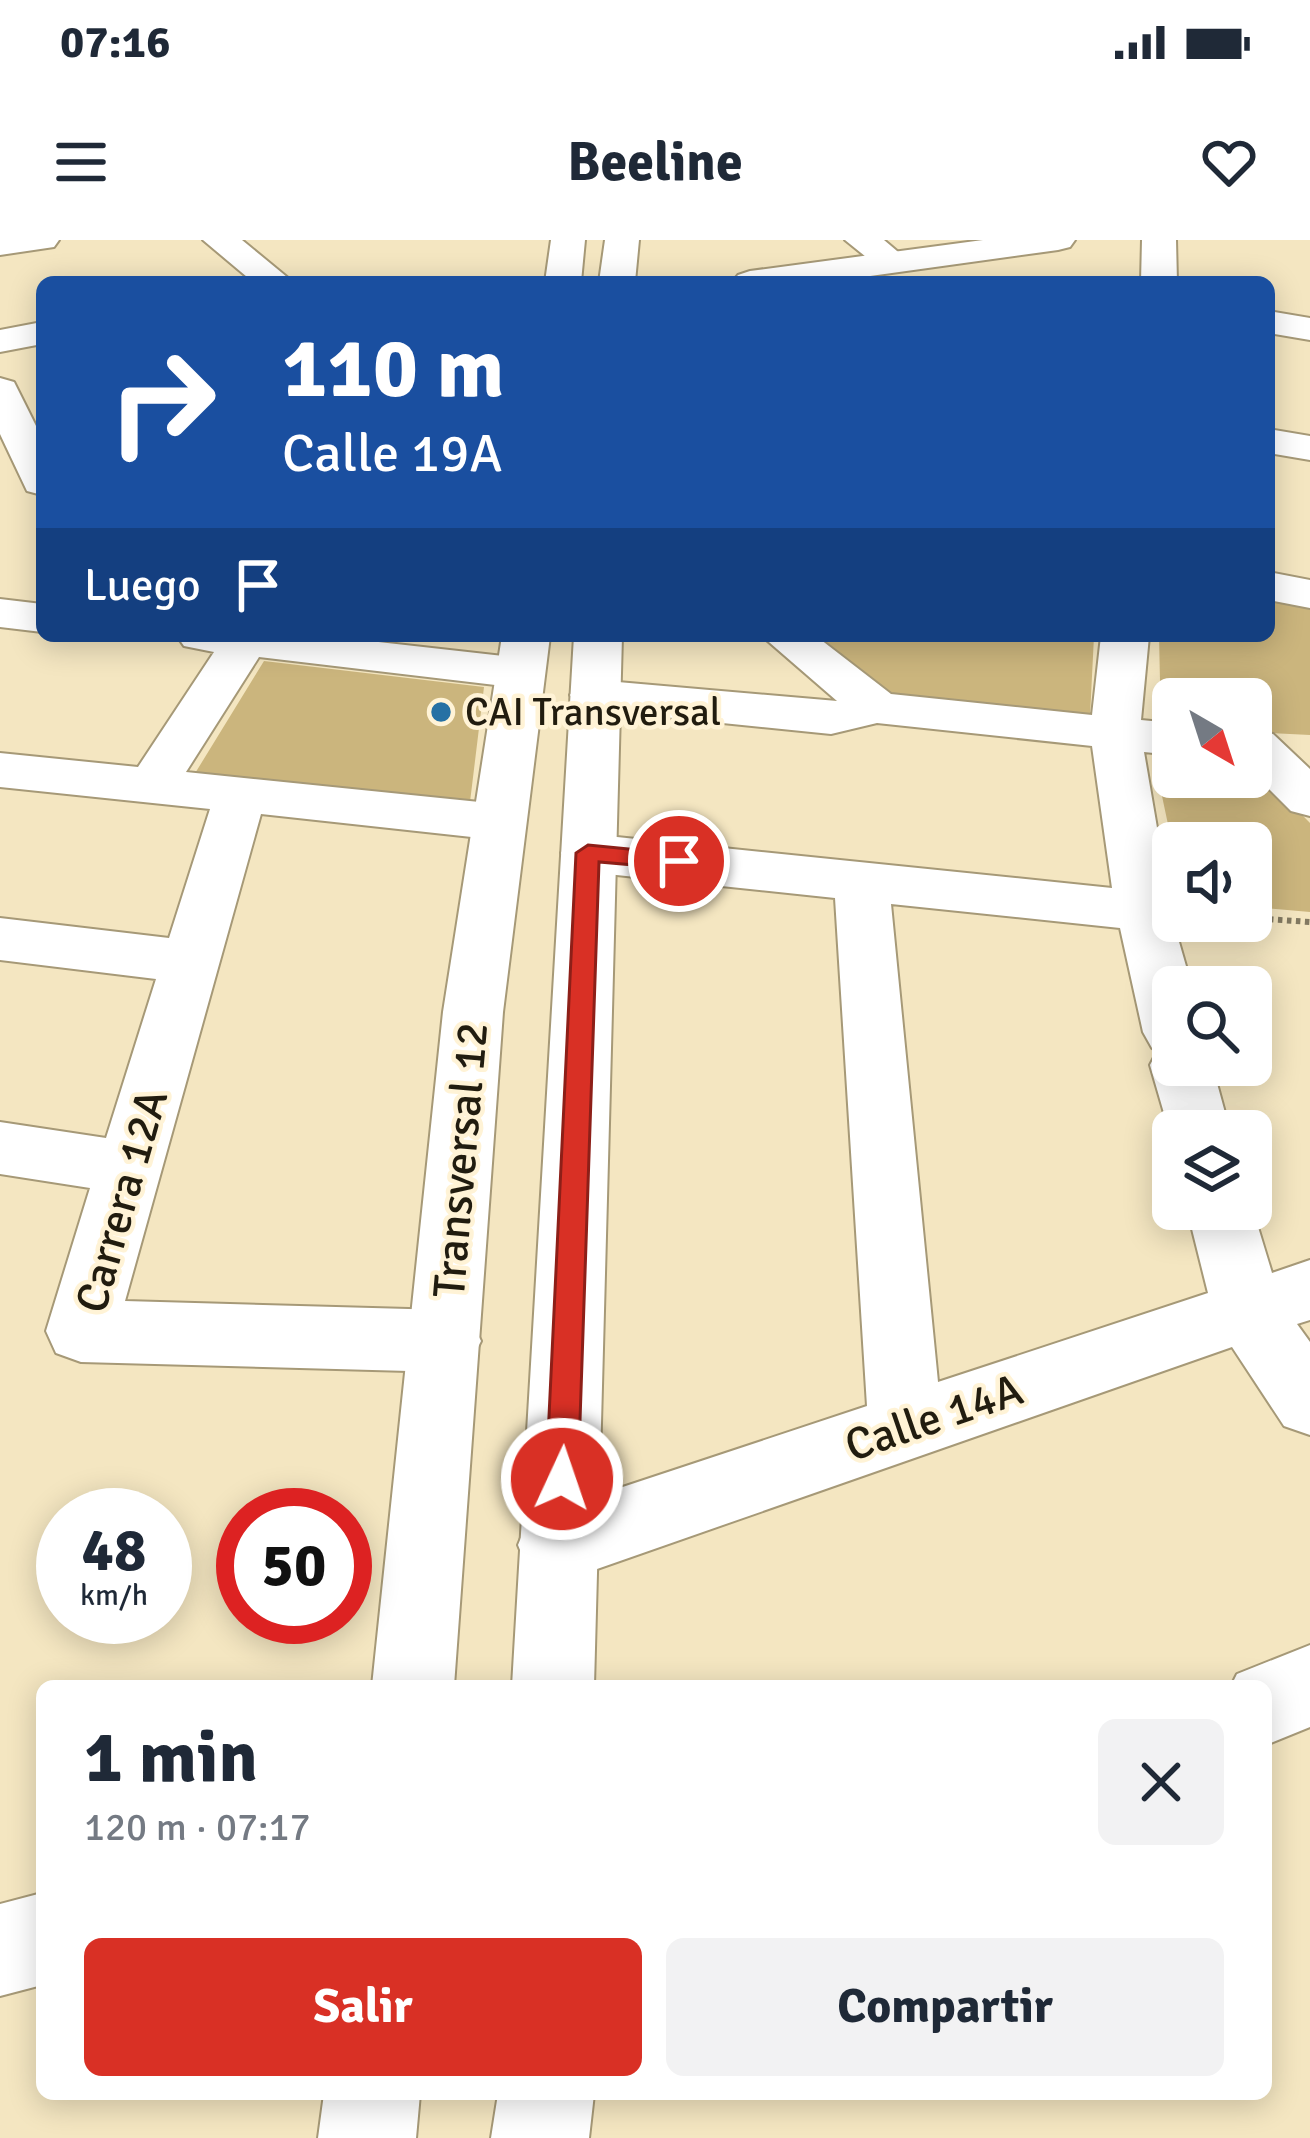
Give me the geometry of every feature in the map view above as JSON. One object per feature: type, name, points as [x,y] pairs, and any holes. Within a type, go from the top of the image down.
[{"type":"street","points":[[0,245],[42,240]]},
{"type":"street","points":[[220,240],[267,276]]},
{"type":"street","points":[[564,276],[568,240]]},
{"type":"street","points":[[618,276],[622,240]]},
{"type":"street","points":[[862,240],[893,262]]},
{"type":"street","points":[[793,276],[1058,240]]},
{"type":"street","points":[[1159,240],[1160,276]]},
{"type":"street","points":[[1275,323],[1310,329]]},
{"type":"street","points":[[0,341],[36,334]]},
{"type":"street","points":[[0,390],[36,469]]},
{"type":"street","points":[[1275,442],[1310,448]]},
{"type":"street","points":[[1275,587],[1310,594]]},
{"type":"street","points":[[0,613],[36,617]]},
{"type":"street","points":[[151,787],[222,642]]},
{"type":"street","points":[[279,642],[523,655]]},
{"type":"street","points":[[794,642],[877,708]]},
{"type":"street","points":[[1124,642],[1115,734],[1157,966]]},
{"type":"street","name":"Transversal 12","points":[[414,1680],[473,1012],[523,655]]},
{"type":"street","points":[[553,1680],[597,666],[831,718],[877,708],[1152,737]]},
{"type":"street","points":[[1272,745],[1310,748]]},
{"type":"street","points":[[1272,762],[1310,799]]},
{"type":"street","points":[[0,770],[499,823]]},
{"type":"street","name":"Carrera 12A","points":[[240,796],[82,1331],[445,1341]]},
{"type":"street","points":[[588,853],[1144,911]]},
{"type":"street","points":[[862,878],[905,1427]]},
{"type":"street","points":[[0,938],[190,962]]},
{"type":"street","points":[[0,1148],[130,1168]]},
{"type":"street","points":[[1233,1230],[1279,1301],[1310,1402]]},
{"type":"street","name":"Calle 14A","points":[[557,1545],[1279,1301]]},
{"type":"street","points":[[1272,1701],[1310,1686]]},
{"type":"street","points":[[0,1950],[36,1941]]},
{"type":"street","points":[[367,2138],[372,2100]]},
{"type":"street","points":[[540,2138],[545,2100]]},
{"type":"path","points":[[1272,919],[1310,922]]},
{"type":"shaded area","points":[[1275,599],[1310,606],[1310,735],[1272,733],[1272,678],[1160,678],[1159,642],[1275,642]]},
{"type":"shaded area","points":[[823,642],[1094,642],[1090,716],[892,696]]},
{"type":"shaded area","points":[[264,661],[484,687],[470,802],[194,775]]},
{"type":"shaded area","points":[[1272,784],[1310,823],[1310,912],[1272,909],[1272,822],[1167,822],[1162,798],[1272,798]]},
{"type":"place","name":"CAI Transversal","points":[[441,712]]},
{"type":"route","points":[[562,1479],[588,853],[679,861]]}]
